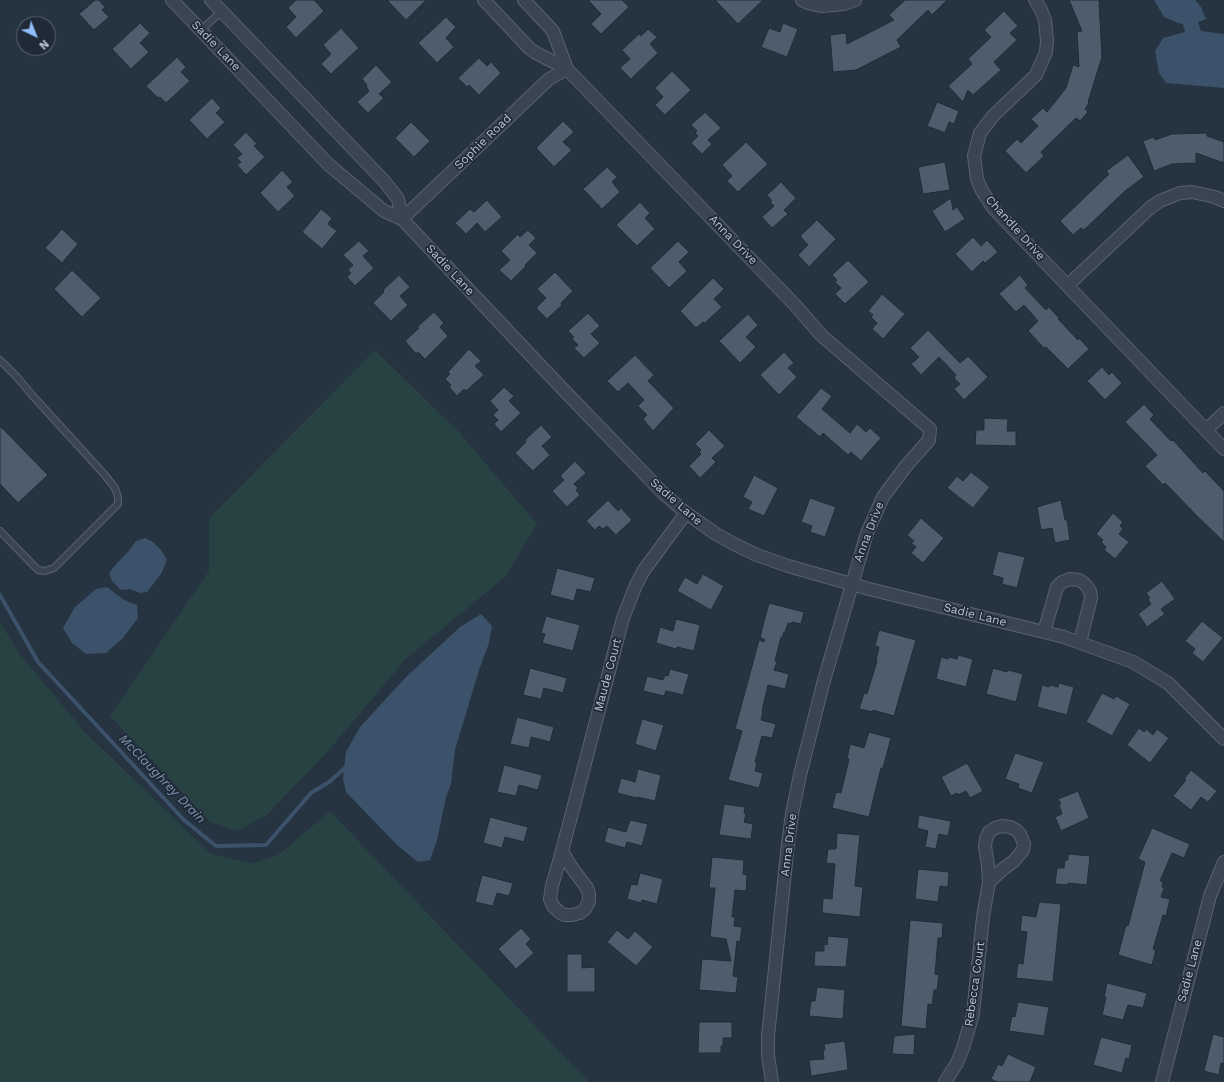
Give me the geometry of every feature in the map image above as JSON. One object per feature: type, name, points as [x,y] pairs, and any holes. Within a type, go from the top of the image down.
[{"type":"street","name":"Sadie Lane","points":[[172,0],[329,165],[384,211],[402,219],[662,492],[686,513],[716,534],[757,555],[788,566],[851,584],[1080,642],[1133,662],[1168,683],[1224,739]]},
{"type":"street","points":[[211,0],[385,182],[398,199],[402,219]]},
{"type":"street","name":"Anna Drive","points":[[484,0],[536,53],[568,69],[796,306],[821,335],[930,429],[929,440],[906,466],[883,497],[867,532],[851,584],[820,699],[792,814],[768,1036],[768,1055],[772,1082]]},
{"type":"street","name":"Anna Drive","points":[[524,0],[553,32],[568,69]]},
{"type":"street","points":[[802,0],[821,6],[844,4],[855,0]]},
{"type":"street","name":"Chandle Drive","points":[[1035,0],[1041,10],[1047,30],[1046,47],[1042,63],[1036,75],[987,123],[980,133],[974,156],[975,169],[981,189],[993,208],[1224,449]]},
{"type":"street","name":"Sophie Road","points":[[402,219],[549,78],[568,69]]},
{"type":"street","points":[[1068,285],[1151,207],[1160,201],[1180,194],[1192,192],[1215,197],[1224,201]]},
{"type":"street","points":[[1206,430],[1224,413]]},
{"type":"street","name":"Maude Court","points":[[562,851],[570,865],[587,888],[589,894],[589,901],[585,908],[580,913],[572,915],[564,915],[553,906],[550,900],[552,886],[614,649],[636,585],[644,570],[686,513]]},
{"type":"street","points":[[1044,632],[1057,587],[1062,582],[1070,579],[1079,580],[1085,584],[1090,591],[1091,598],[1080,642]]},
{"type":"street","name":"Sadie Lane","points":[[1162,1082],[1210,896],[1224,862]]},
{"type":"street","name":"Rebecca Court","points":[[945,1082],[957,1062],[963,1048],[973,1014],[983,917],[989,882]]},
{"type":"lane","points":[[201,30],[222,11]]},
{"type":"lane","points":[[0,360],[104,474],[115,488],[118,497],[118,504],[54,568],[45,571],[38,570],[0,531]]},
{"type":"green space","points":[[375,350],[460,433],[537,524],[505,577],[406,659],[330,749],[267,815],[238,831],[210,822],[110,716],[209,571],[209,518]]},
{"type":"green space","points":[[0,622],[19,653],[84,731],[211,854],[252,863],[278,855],[330,811],[589,1082],[0,1082]]},
{"type":"water","points":[[1154,0],[1195,0],[1201,7],[1206,19],[1198,22],[1201,31],[1224,34],[1224,88],[1166,83],[1159,73],[1155,51],[1163,38],[1185,32],[1183,24],[1164,17]]},
{"type":"water","points":[[145,538],[153,542],[161,550],[167,560],[161,574],[147,592],[140,593],[130,589],[121,590],[112,581],[109,573],[136,541]]},
{"type":"water","points":[[107,587],[124,600],[137,605],[138,618],[123,638],[106,653],[86,654],[72,643],[63,628],[75,607],[96,589]]},
{"type":"water","points":[[481,614],[492,626],[489,643],[479,670],[455,750],[451,784],[446,797],[437,840],[430,860],[418,862],[397,845],[346,792],[343,779],[346,752],[360,727],[406,677],[460,627]]},
{"type":"building","points":[[95,0],[99,0],[105,7],[102,10],[109,17],[94,30],[79,14]]},
{"type":"building","points":[[296,0],[314,0],[324,11],[296,38],[286,27],[296,17],[288,8]]},
{"type":"building","points":[[387,0],[426,0],[406,20]]},
{"type":"building","points":[[588,0],[622,0],[629,7],[601,34],[591,24],[601,14]]},
{"type":"building","points":[[715,0],[763,0],[738,24]]},
{"type":"building","points":[[905,0],[947,0],[932,15],[928,10],[897,40],[901,47],[856,70],[833,72],[830,35],[846,33],[847,44],[894,20],[889,15]]},
{"type":"building","points":[[1069,0],[1099,0],[1102,57],[1088,102],[1089,103],[1085,109],[1088,112],[1080,121],[1076,118],[1041,152],[1044,156],[1026,173],[1005,151],[1017,139],[1021,143],[1038,126],[1031,119],[1043,108],[1047,112],[1066,88],[1073,65],[1079,67],[1077,32],[1082,31]]},
{"type":"building","points":[[1004,11],[1018,26],[1010,33],[1017,40],[994,62],[1001,70],[973,95],[968,90],[963,102],[948,86],[972,64],[968,59],[991,37],[984,30]]},
{"type":"building","points":[[446,17],[456,27],[446,38],[454,47],[437,63],[418,43]]},
{"type":"building","points":[[140,23],[150,33],[140,43],[149,52],[131,69],[112,49]]},
{"type":"building","points":[[783,23],[798,29],[787,57],[761,47],[769,28],[780,32]]},
{"type":"building","points":[[341,28],[359,48],[331,74],[321,64],[331,54],[323,45]]},
{"type":"building","points":[[648,29],[657,37],[650,44],[658,53],[631,79],[620,68],[630,59],[622,50],[639,34],[641,36]]},
{"type":"building","points":[[177,57],[186,67],[181,72],[190,81],[166,103],[160,97],[158,98],[146,86]]},
{"type":"building","points":[[479,58],[487,66],[491,62],[501,73],[479,95],[469,85],[467,87],[458,78]]},
{"type":"building","points":[[376,65],[392,82],[379,94],[384,98],[368,113],[357,102],[369,91],[366,86],[367,85],[362,79]]},
{"type":"building","points":[[672,71],[691,90],[665,115],[655,105],[663,97],[655,88]]},
{"type":"building","points":[[212,98],[221,108],[216,113],[225,122],[207,139],[189,120]]},
{"type":"building","points":[[937,102],[959,111],[954,124],[949,122],[945,133],[927,126]]},
{"type":"building","points":[[705,112],[721,128],[708,140],[712,144],[702,154],[691,143],[698,136],[695,133],[697,131],[691,125]]},
{"type":"building","points":[[563,121],[574,132],[563,142],[572,150],[554,167],[536,148]]},
{"type":"building","points":[[411,122],[430,141],[414,157],[395,138]]},
{"type":"building","points":[[246,132],[257,144],[254,146],[265,157],[246,175],[237,165],[241,162],[237,158],[242,154],[233,145]]},
{"type":"building","points":[[1207,133],[1207,136],[1224,142],[1224,163],[1196,153],[1196,163],[1172,164],[1154,171],[1143,141],[1154,137],[1155,140],[1172,134]]},
{"type":"building","points":[[746,142],[768,164],[738,192],[727,181],[732,176],[722,165]]},
{"type":"building","points":[[1128,155],[1144,177],[1125,191],[1084,230],[1081,228],[1073,235],[1060,221],[1109,174],[1106,171]]},
{"type":"building","points":[[945,162],[950,190],[923,194],[918,167]]},
{"type":"building","points":[[607,167],[617,177],[612,182],[620,192],[602,209],[583,189]]},
{"type":"building","points":[[282,170],[293,182],[287,187],[295,196],[278,212],[260,193]]},
{"type":"building","points":[[781,182],[796,198],[784,210],[788,214],[772,228],[762,217],[774,206],[770,202],[772,201],[767,195]]},
{"type":"building","points":[[951,198],[953,210],[957,207],[965,219],[945,232],[932,211]]},
{"type":"building","points":[[487,200],[502,217],[485,232],[477,223],[466,234],[455,223],[470,209],[474,212]]},
{"type":"building","points":[[640,202],[650,213],[645,218],[655,229],[637,246],[616,225]]},
{"type":"building","points":[[321,209],[332,218],[328,224],[337,231],[322,249],[302,232]]},
{"type":"building","points":[[817,220],[836,239],[809,267],[798,255],[808,245],[800,236]]},
{"type":"building","points":[[62,229],[78,244],[62,263],[45,248]]},
{"type":"building","points":[[528,230],[536,238],[529,245],[537,253],[511,281],[499,270],[510,260],[501,251],[518,234],[520,237]]},
{"type":"building","points":[[973,237],[981,246],[987,240],[998,252],[985,263],[983,261],[972,272],[955,254]]},
{"type":"building","points":[[359,241],[369,251],[363,256],[374,268],[355,286],[347,277],[351,273],[348,270],[353,265],[343,255]]},
{"type":"building","points":[[678,241],[689,252],[679,262],[687,271],[669,288],[650,268]]},
{"type":"building","points":[[848,260],[869,282],[845,304],[835,294],[841,288],[835,282],[837,280],[832,275]]},
{"type":"building","points":[[72,270],[101,298],[82,317],[54,289]]},
{"type":"building","points":[[555,272],[573,291],[561,303],[562,305],[547,319],[536,308],[546,298],[537,289]]},
{"type":"building","points":[[399,275],[410,287],[400,296],[408,305],[391,321],[373,303],[384,292],[383,290]]},
{"type":"building","points":[[1020,275],[1028,285],[1025,288],[1046,310],[1049,307],[1078,340],[1079,338],[1089,349],[1068,369],[1046,347],[1044,348],[1028,331],[1038,321],[1024,305],[1016,312],[999,294]]},
{"type":"building","points":[[713,278],[724,289],[714,299],[722,307],[705,323],[703,322],[696,328],[680,311]]},
{"type":"building","points":[[882,294],[905,314],[883,339],[872,329],[877,323],[871,317],[873,315],[868,311]]},
{"type":"building","points":[[434,312],[444,323],[440,327],[448,336],[425,359],[418,352],[416,354],[405,341],[419,328],[417,327]]},
{"type":"building","points":[[588,313],[600,326],[591,334],[600,343],[584,358],[574,348],[578,345],[572,339],[574,337],[568,331]]},
{"type":"building","points":[[748,314],[758,325],[746,337],[756,347],[740,363],[719,341]]},
{"type":"building","points":[[928,330],[960,363],[968,356],[988,377],[964,400],[954,389],[960,384],[954,378],[956,375],[939,357],[921,375],[911,364],[919,357],[910,348]]},
{"type":"building","points":[[469,349],[481,361],[475,366],[484,375],[466,391],[464,389],[457,396],[449,387],[451,385],[445,379],[450,374],[448,372]]},
{"type":"building","points":[[784,352],[794,363],[788,368],[797,377],[779,395],[760,375]]},
{"type":"building","points":[[635,355],[654,375],[648,381],[674,408],[653,431],[643,419],[647,415],[638,406],[644,400],[628,383],[618,392],[607,381]]},
{"type":"building","points":[[1102,367],[1109,375],[1112,372],[1122,383],[1105,400],[1087,381]]},
{"type":"building","points":[[504,387],[514,396],[509,401],[521,413],[501,432],[494,424],[498,420],[493,415],[498,410],[490,401]]},
{"type":"building","points":[[821,388],[832,396],[822,409],[850,433],[857,424],[866,432],[870,428],[881,438],[861,461],[851,452],[848,455],[823,433],[820,437],[796,417]]},
{"type":"building","points":[[1144,404],[1154,415],[1150,419],[1171,441],[1173,440],[1203,473],[1205,471],[1224,491],[1224,542],[1165,483],[1163,485],[1145,466],[1157,455],[1125,422]]},
{"type":"building","points":[[984,418],[1008,419],[1007,431],[1016,431],[1016,446],[975,445],[976,430],[984,430]]},
{"type":"building","points":[[541,425],[552,437],[542,446],[550,455],[533,471],[515,453],[526,442],[525,440]]},
{"type":"building","points":[[0,426],[48,475],[18,503],[0,484]]},
{"type":"building","points":[[709,430],[725,446],[712,458],[716,462],[700,478],[689,466],[701,454],[699,452],[701,450],[695,444]]},
{"type":"building","points":[[575,461],[586,473],[574,484],[578,488],[576,490],[580,495],[567,507],[552,491],[564,480],[560,476]]},
{"type":"building","points":[[971,472],[990,487],[973,508],[947,488],[957,476],[963,481]]},
{"type":"building","points":[[754,475],[778,488],[764,516],[748,509],[752,502],[743,497]]},
{"type":"building","points":[[810,498],[836,507],[825,537],[810,532],[812,526],[801,522]]},
{"type":"building","points":[[608,500],[618,511],[621,508],[632,520],[616,535],[607,526],[603,529],[599,526],[595,530],[586,521]]},
{"type":"building","points":[[1061,500],[1065,520],[1067,520],[1070,540],[1055,543],[1052,528],[1041,530],[1037,507]]},
{"type":"building","points":[[1113,513],[1123,522],[1120,526],[1123,529],[1119,534],[1129,542],[1115,559],[1104,550],[1106,547],[1101,542],[1103,540],[1096,534]]},
{"type":"building","points":[[921,518],[944,538],[923,563],[911,553],[916,547],[911,543],[914,541],[907,535]]},
{"type":"building","points":[[998,551],[1025,557],[1017,588],[1002,584],[1003,578],[992,575]]},
{"type":"building","points":[[557,568],[595,578],[591,592],[577,589],[574,601],[550,595]]},
{"type":"building","points":[[703,574],[724,586],[711,610],[677,591],[685,577],[697,584]]},
{"type":"building","points":[[1162,581],[1175,599],[1161,609],[1165,614],[1147,627],[1138,614],[1151,604],[1148,600],[1150,598],[1146,593]]},
{"type":"building","points":[[769,603],[804,612],[801,624],[792,622],[791,624],[788,623],[782,638],[781,637],[775,661],[777,662],[774,670],[789,674],[785,689],[768,685],[761,720],[776,724],[772,738],[762,736],[755,762],[757,763],[755,771],[763,773],[759,788],[728,780],[742,731],[735,729],[759,640],[764,642],[765,640],[760,637]]},
{"type":"building","points":[[546,616],[580,625],[573,651],[542,643],[545,634],[541,633]]},
{"type":"building","points":[[676,619],[700,625],[694,651],[677,647],[676,649],[656,643],[660,627],[673,631]]},
{"type":"building","points":[[1202,621],[1223,638],[1203,662],[1192,653],[1195,649],[1185,641]]},
{"type":"building","points":[[879,630],[916,640],[894,716],[873,710],[873,712],[859,709],[864,693],[867,694],[877,661],[879,647],[875,646]]},
{"type":"building","points":[[958,655],[973,659],[966,687],[936,679],[941,657],[957,659]]},
{"type":"building","points":[[530,668],[567,678],[563,693],[544,688],[541,699],[523,695]]},
{"type":"building","points":[[993,668],[1023,674],[1016,702],[986,694]]},
{"type":"building","points":[[670,669],[689,674],[683,695],[666,691],[664,696],[643,691],[647,676],[663,680],[665,675],[668,676]]},
{"type":"building","points":[[1059,683],[1074,687],[1067,715],[1037,707],[1042,685],[1058,687]]},
{"type":"building","points":[[1102,693],[1114,699],[1116,696],[1130,704],[1112,736],[1086,722]]},
{"type":"building","points":[[517,717],[554,727],[550,742],[531,737],[529,748],[510,744]]},
{"type":"building","points":[[642,719],[664,725],[656,751],[635,744]]},
{"type":"building","points":[[1139,728],[1144,732],[1146,729],[1153,735],[1157,729],[1169,738],[1150,763],[1127,745]]},
{"type":"building","points":[[869,732],[891,738],[883,768],[881,768],[869,817],[832,808],[836,792],[841,793],[849,759],[847,759],[850,744],[864,748]]},
{"type":"building","points":[[1015,753],[1044,762],[1032,793],[1018,788],[1019,784],[1005,779]]},
{"type":"building","points":[[967,763],[983,791],[970,798],[966,791],[958,795],[957,793],[951,796],[941,777]]},
{"type":"building","points":[[504,765],[542,775],[538,790],[519,785],[516,796],[497,792]]},
{"type":"building","points":[[638,769],[661,775],[655,801],[617,793],[621,778],[635,782]]},
{"type":"building","points":[[1191,770],[1217,791],[1208,802],[1201,797],[1191,810],[1173,796],[1186,780],[1184,779]]},
{"type":"building","points":[[1078,791],[1089,818],[1061,831],[1055,817],[1062,814],[1059,805],[1061,804],[1058,799]]},
{"type":"building","points":[[724,804],[745,807],[744,813],[746,814],[744,822],[753,824],[751,839],[719,835]]},
{"type":"building","points":[[919,815],[951,821],[948,836],[939,834],[936,849],[925,847],[928,831],[917,828]]},
{"type":"building","points":[[490,817],[528,827],[524,842],[505,837],[502,848],[483,843]]},
{"type":"building","points":[[630,820],[648,824],[642,846],[627,842],[625,848],[604,842],[608,827],[626,832]]},
{"type":"building","points":[[1152,828],[1190,844],[1184,858],[1172,853],[1160,881],[1163,881],[1162,887],[1164,888],[1161,897],[1170,899],[1166,916],[1163,915],[1153,949],[1156,950],[1152,965],[1118,955],[1126,925],[1128,926],[1145,862],[1138,859]]},
{"type":"building","points":[[837,833],[860,835],[855,886],[863,887],[860,917],[822,913],[823,898],[832,899],[835,864],[826,863],[828,849],[836,849]]},
{"type":"building","points":[[1068,854],[1090,856],[1087,885],[1068,883],[1068,885],[1055,884],[1057,868],[1064,868],[1065,860],[1068,860]]},
{"type":"building","points":[[712,857],[744,860],[743,874],[747,875],[746,891],[735,890],[732,917],[735,917],[734,926],[742,927],[740,942],[737,941],[733,976],[738,977],[736,993],[699,990],[702,959],[731,961],[726,939],[710,937],[715,888],[709,888]]},
{"type":"building","points":[[918,869],[949,872],[948,887],[940,886],[938,902],[915,899]]},
{"type":"building","points":[[640,873],[663,879],[657,904],[642,900],[641,903],[627,899],[631,884],[637,885]]},
{"type":"building","points":[[482,875],[513,883],[509,896],[497,893],[493,906],[475,902]]},
{"type":"building","points":[[1039,902],[1061,904],[1053,982],[1016,978],[1018,963],[1023,964],[1027,932],[1020,931],[1022,915],[1036,917]]},
{"type":"building","points":[[910,920],[943,923],[942,938],[938,938],[935,974],[939,975],[937,990],[934,990],[932,1005],[928,1004],[926,1029],[901,1026]]},
{"type":"building","points":[[521,928],[531,939],[526,944],[534,953],[516,969],[498,949]]},
{"type":"building","points":[[617,930],[628,939],[635,931],[653,947],[636,966],[607,942]]},
{"type":"building","points":[[828,936],[849,938],[846,967],[814,966],[815,951],[824,951],[824,944],[827,945]]},
{"type":"building","points":[[567,954],[582,954],[582,968],[595,967],[595,992],[567,992]]},
{"type":"building","points":[[1107,983],[1147,993],[1143,1008],[1128,1005],[1123,1020],[1102,1015]]},
{"type":"building","points":[[817,987],[845,990],[843,1019],[809,1016],[811,1001],[815,1001]]},
{"type":"building","points":[[1018,1002],[1049,1007],[1044,1036],[1009,1031],[1012,1016],[1015,1017]]},
{"type":"building","points":[[699,1022],[732,1022],[732,1038],[723,1038],[721,1053],[698,1053]]},
{"type":"building","points":[[915,1034],[914,1055],[892,1054],[894,1036]]},
{"type":"building","points":[[1213,1034],[1224,1037],[1224,1064],[1221,1063],[1219,1075],[1204,1071]]},
{"type":"building","points":[[1101,1037],[1132,1045],[1129,1059],[1126,1058],[1122,1073],[1093,1065]]},
{"type":"building","points":[[845,1041],[848,1070],[811,1076],[809,1060],[824,1059],[824,1044]]},
{"type":"building","points":[[1008,1054],[1036,1067],[1030,1082],[997,1082],[991,1079],[998,1064],[1002,1066]]},
{"type":"waterway","name":"McClaughrey Drain","points":[[0,595],[38,662],[184,820],[216,846],[266,845],[311,793],[329,782],[345,768]]}]
